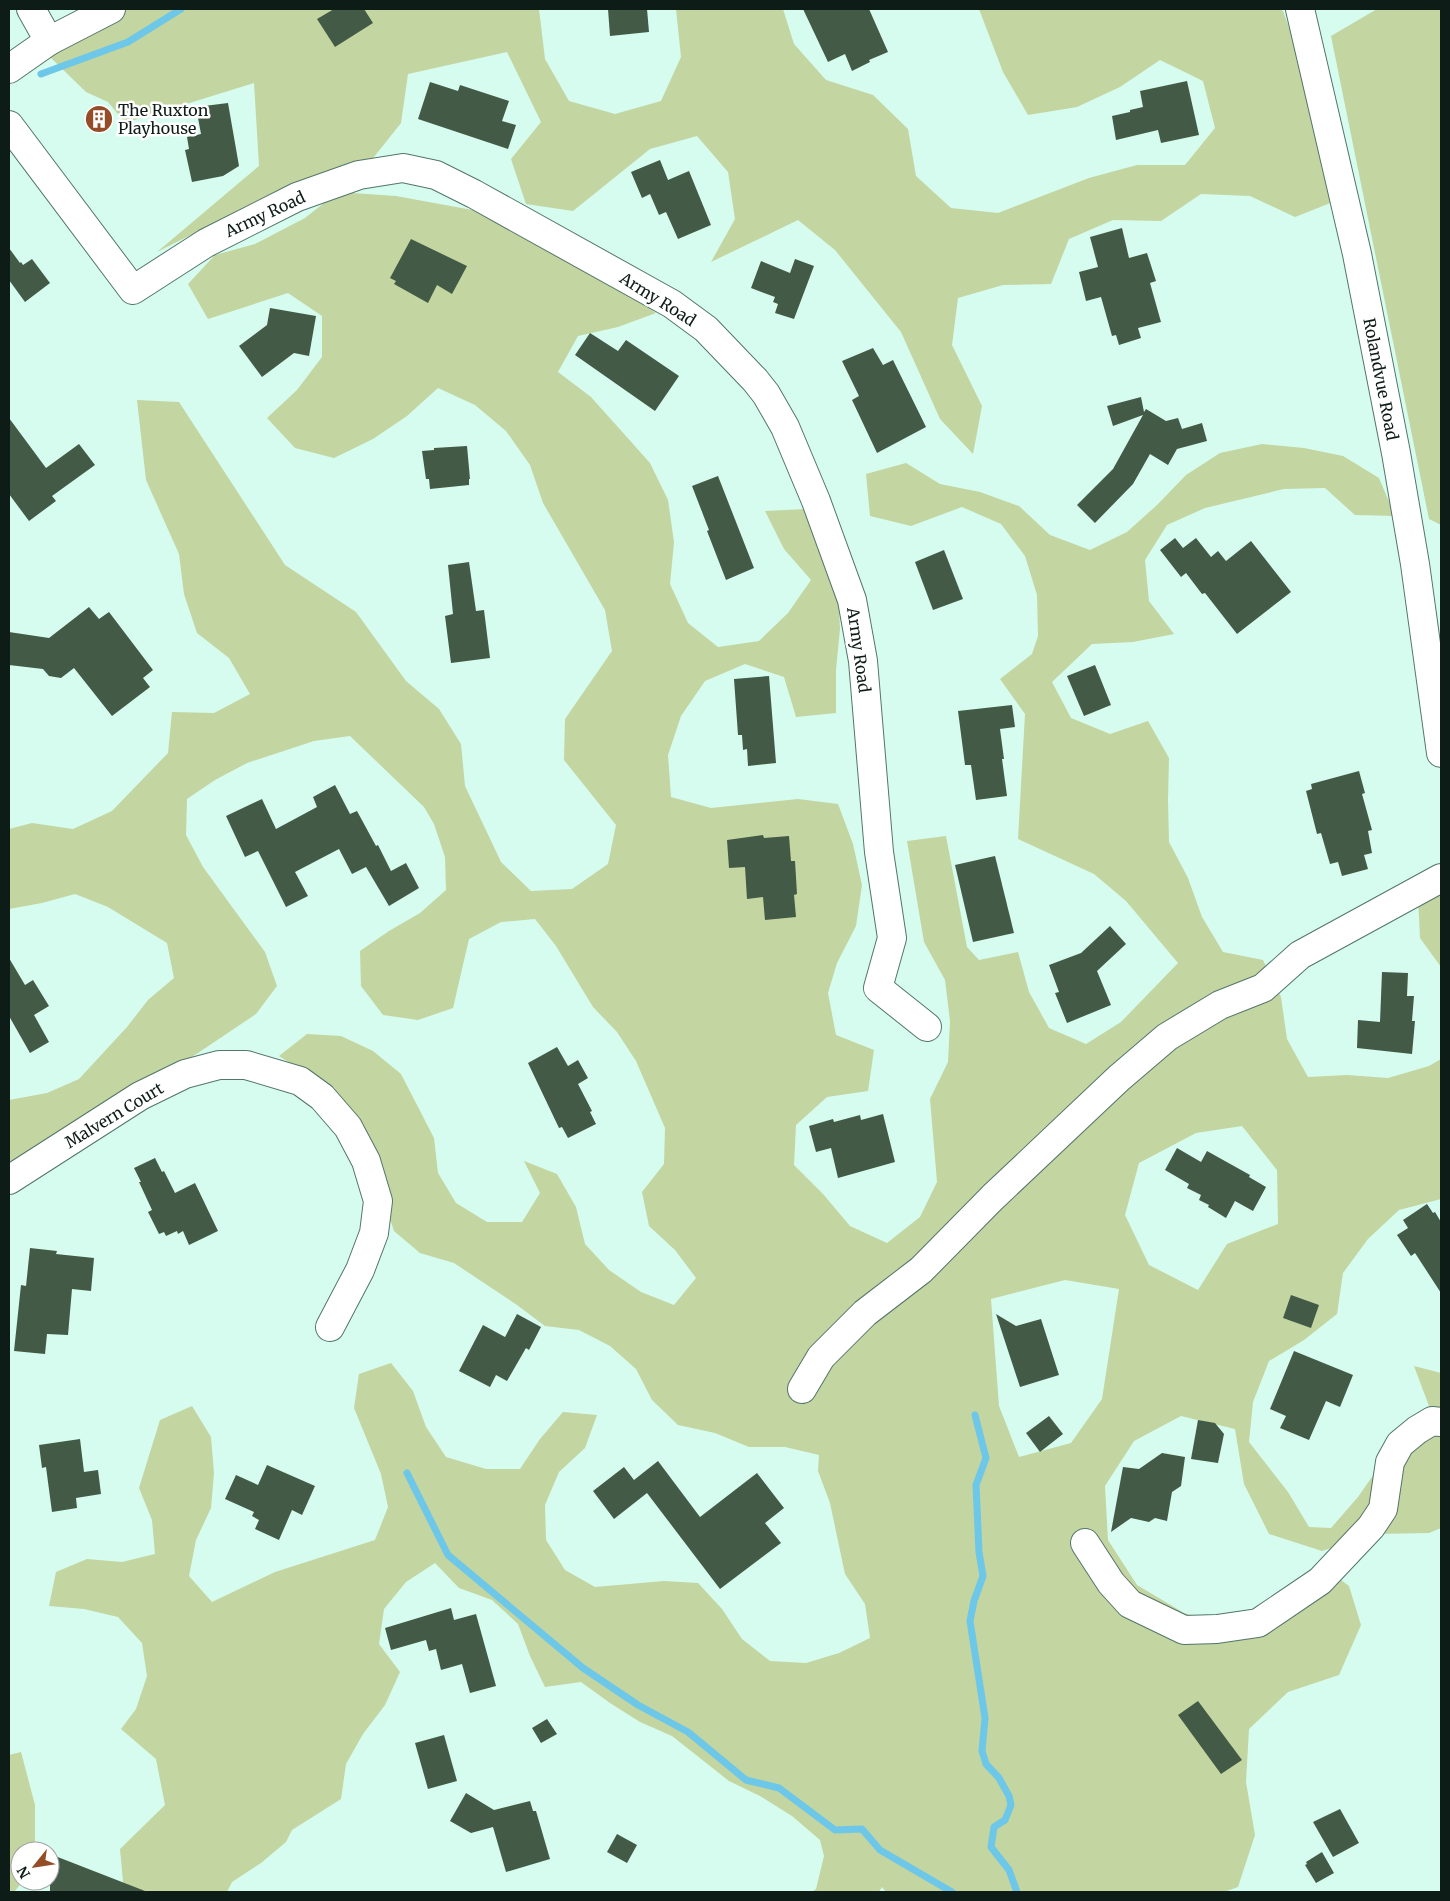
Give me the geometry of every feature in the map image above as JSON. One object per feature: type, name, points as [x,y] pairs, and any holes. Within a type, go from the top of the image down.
[{"type":"street","points":[[30,9],[49,41]]},
{"type":"street","points":[[9,69],[49,41],[111,9]]},
{"type":"street","name":"Rolandvue Road","points":[[1300,9],[1324,104],[1357,254],[1396,453],[1416,564],[1441,753]]},
{"type":"street","name":"Army Road","points":[[9,125],[133,290],[206,243],[297,197],[359,176],[403,168],[436,175],[474,194],[672,304],[706,329],[766,394],[785,427],[816,501],[852,600],[863,661],[880,852],[892,938],[878,988],[927,1027]]},
{"type":"street","points":[[802,1389],[821,1357],[865,1313],[921,1270],[992,1197],[1118,1078],[1167,1037],[1220,1005],[1263,988],[1300,955],[1441,878]]},
{"type":"street","name":"Malvern Court","points":[[9,1180],[140,1096],[185,1074],[219,1065],[246,1065],[300,1081],[322,1097],[348,1126],[366,1160],[378,1201],[374,1233],[360,1270],[330,1327]]},
{"type":"street","points":[[1085,1544],[1110,1582],[1130,1604],[1184,1630],[1217,1629],[1258,1623],[1320,1581],[1371,1527],[1382,1509],[1390,1462],[1400,1444],[1432,1421],[1441,1422]]},
{"type":"green space","points":[[128,9],[539,9],[545,59],[569,101],[615,114],[661,101],[681,57],[676,9],[783,9],[794,44],[826,80],[873,95],[908,129],[916,176],[951,208],[998,213],[1089,178],[1137,165],[1185,165],[1215,128],[1203,81],[1160,60],[1120,87],[1077,107],[1028,115],[1003,72],[979,9],[1280,9],[1283,11],[1316,102],[1333,202],[1295,217],[1250,196],[1201,194],[1161,221],[1113,220],[1069,239],[1051,284],[1003,285],[958,298],[952,345],[982,406],[973,454],[940,419],[901,332],[835,250],[798,220],[711,262],[735,219],[728,172],[697,136],[650,149],[573,211],[526,204],[511,159],[541,122],[507,52],[408,74],[401,123],[370,162],[288,186],[157,252],[259,166],[254,83],[125,123],[108,102],[86,92],[51,58],[58,43]]},
{"type":"green space","points":[[1377,9],[1441,9],[1441,525],[1429,519],[1331,36]]},
{"type":"green space","points":[[338,192],[396,196],[478,211],[623,288],[656,313],[618,327],[578,336],[558,372],[591,397],[650,463],[668,500],[674,542],[670,584],[688,623],[718,647],[759,641],[788,613],[811,580],[784,549],[765,511],[806,509],[838,587],[840,629],[836,670],[836,713],[796,717],[784,677],[745,664],[705,681],[681,716],[668,755],[671,797],[711,808],[798,799],[838,804],[853,844],[862,885],[856,926],[837,963],[828,993],[836,1035],[874,1050],[868,1091],[827,1097],[796,1125],[794,1165],[823,1194],[850,1226],[887,1243],[920,1217],[937,1182],[930,1099],[948,1062],[950,1021],[945,980],[924,942],[907,841],[946,836],[967,947],[979,960],[1018,952],[1029,992],[1049,1028],[1086,1044],[1121,1022],[1178,963],[1126,901],[1094,874],[1018,839],[1025,714],[1000,679],[1032,654],[1038,636],[1037,595],[1025,556],[1001,524],[962,507],[911,526],[870,516],[866,474],[906,463],[940,484],[980,492],[1019,506],[1050,535],[1090,550],[1127,532],[1186,475],[1220,453],[1262,444],[1304,448],[1343,456],[1379,478],[1395,516],[1355,515],[1325,488],[1284,489],[1205,508],[1167,525],[1145,560],[1149,601],[1174,634],[1133,642],[1092,644],[1052,682],[1071,718],[1110,734],[1148,721],[1169,758],[1169,842],[1188,878],[1202,917],[1223,952],[1263,960],[1281,997],[1287,1039],[1308,1077],[1347,1075],[1388,1078],[1429,1066],[1441,1059],[1441,1199],[1399,1210],[1368,1239],[1343,1273],[1337,1314],[1304,1340],[1269,1361],[1253,1402],[1249,1442],[1288,1492],[1309,1527],[1331,1528],[1358,1497],[1381,1464],[1417,1445],[1429,1406],[1414,1366],[1441,1373],[1441,1528],[1429,1533],[1374,1534],[1322,1551],[1269,1534],[1244,1484],[1235,1429],[1181,1416],[1134,1441],[1105,1486],[1108,1540],[1137,1585],[1184,1613],[1236,1629],[1321,1565],[1349,1586],[1361,1625],[1339,1675],[1288,1692],[1249,1729],[1246,1782],[1255,1835],[1238,1887],[1224,1892],[886,1892],[882,1887],[879,1892],[812,1892],[816,1889],[824,1856],[820,1840],[792,1816],[760,1796],[729,1781],[672,1736],[640,1722],[581,1682],[545,1687],[530,1656],[518,1624],[492,1600],[459,1588],[435,1563],[406,1582],[384,1609],[379,1644],[400,1672],[385,1705],[363,1734],[346,1764],[341,1799],[292,1830],[286,1842],[261,1863],[232,1882],[227,1892],[124,1892],[120,1849],[165,1805],[156,1759],[121,1729],[136,1709],[147,1676],[142,1643],[118,1617],[84,1609],[49,1606],[56,1572],[87,1559],[122,1562],[155,1554],[152,1520],[139,1488],[160,1420],[192,1406],[211,1437],[214,1473],[211,1508],[196,1540],[189,1576],[212,1602],[275,1572],[375,1540],[388,1507],[381,1474],[354,1408],[359,1374],[391,1363],[413,1391],[426,1427],[446,1457],[486,1469],[520,1469],[540,1439],[563,1412],[597,1415],[585,1448],[559,1472],[545,1505],[546,1540],[565,1570],[595,1587],[664,1581],[698,1583],[722,1609],[742,1639],[770,1661],[806,1663],[839,1653],[870,1638],[865,1604],[845,1574],[830,1503],[818,1471],[819,1455],[785,1447],[749,1447],[715,1433],[678,1425],[652,1400],[636,1369],[610,1346],[579,1330],[545,1326],[454,1263],[420,1253],[394,1231],[383,1198],[307,1074],[279,1056],[307,1034],[341,1036],[373,1051],[401,1074],[434,1138],[438,1173],[456,1203],[487,1222],[522,1222],[540,1193],[524,1161],[557,1174],[576,1207],[585,1244],[609,1270],[641,1292],[674,1305],[696,1278],[675,1250],[649,1226],[642,1192],[664,1164],[665,1128],[636,1061],[617,1032],[593,1007],[556,946],[535,919],[501,922],[469,939],[453,1008],[418,1020],[383,1015],[361,986],[360,951],[420,913],[446,890],[445,857],[434,824],[424,807],[350,736],[314,741],[247,763],[215,780],[187,799],[186,835],[203,867],[265,952],[277,986],[256,1014],[198,1053],[9,1167],[9,1100],[47,1093],[79,1079],[127,1027],[148,1000],[174,978],[167,943],[108,907],[75,894],[9,909],[9,829],[32,823],[73,829],[112,811],[168,753],[172,712],[214,713],[250,694],[229,658],[197,633],[184,594],[179,554],[146,480],[137,400],[179,402],[285,565],[356,612],[406,681],[439,709],[461,744],[465,786],[501,862],[531,891],[572,889],[608,864],[616,825],[564,760],[565,719],[612,651],[605,610],[543,503],[530,465],[506,431],[475,405],[438,388],[407,416],[373,439],[334,458],[295,448],[267,418],[297,390],[322,357],[322,316],[288,293],[208,319],[188,284],[215,255],[255,244],[305,218]],"holes":[[[1242,1126],[1277,1170],[1278,1224],[1227,1244],[1198,1290],[1149,1265],[1125,1215],[1139,1163],[1196,1133]],[[1065,1280],[1119,1289],[1102,1399],[1071,1443],[1019,1457],[999,1406],[991,1299]]]},
{"type":"green space","points":[[1441,893],[1441,967],[1420,938],[1418,897]]},
{"type":"green space","points":[[21,1752],[35,1805],[35,1841],[10,1841],[10,1891],[14,1892],[9,1892],[9,1755]]},
{"type":"building","points":[[334,9],[364,9],[373,23],[335,47],[317,19]]},
{"type":"building","points":[[608,9],[647,9],[649,32],[610,36]]},
{"type":"building","points":[[803,9],[869,9],[888,52],[869,60],[870,62],[852,71],[845,54],[828,62]]},
{"type":"building","points":[[1187,81],[1199,135],[1161,143],[1158,130],[1116,140],[1112,116],[1143,107],[1140,91]]},
{"type":"building","points":[[430,82],[458,91],[460,85],[509,101],[502,121],[516,125],[508,149],[418,119]]},
{"type":"building","points":[[228,103],[239,166],[223,176],[192,182],[185,150],[189,149],[187,137],[201,134],[196,107]]},
{"type":"building","points":[[660,160],[668,180],[689,171],[711,225],[678,239],[666,212],[659,215],[650,194],[642,198],[631,172]]},
{"type":"building","points":[[1122,228],[1129,258],[1147,253],[1156,281],[1150,283],[1161,322],[1138,328],[1141,338],[1119,345],[1116,335],[1112,336],[1101,297],[1086,301],[1079,272],[1098,267],[1090,237]]},
{"type":"building","points":[[411,239],[467,266],[452,294],[437,285],[428,303],[394,284],[396,281],[390,278]]},
{"type":"building","points":[[9,248],[23,265],[32,259],[50,283],[25,302],[9,280]]},
{"type":"building","points":[[795,259],[814,266],[794,319],[775,313],[778,304],[773,302],[775,297],[751,288],[761,261],[790,273]]},
{"type":"building","points":[[270,308],[316,316],[309,356],[294,353],[262,377],[239,346],[267,325]]},
{"type":"building","points":[[590,333],[618,351],[626,340],[679,376],[655,411],[575,355]]},
{"type":"building","points":[[873,348],[883,365],[893,360],[926,427],[877,453],[852,400],[859,396],[842,361]]},
{"type":"building","points":[[1141,397],[1144,412],[1146,409],[1166,421],[1178,418],[1182,429],[1202,423],[1207,441],[1177,449],[1168,465],[1150,454],[1133,484],[1095,523],[1077,505],[1113,469],[1143,415],[1113,426],[1107,406]]},
{"type":"building","points":[[9,418],[46,468],[79,444],[95,465],[52,496],[56,501],[29,521],[9,494]]},
{"type":"building","points":[[467,446],[469,485],[430,489],[429,479],[426,479],[422,451],[434,450],[434,448]]},
{"type":"building","points":[[718,476],[754,568],[726,580],[692,486]]},
{"type":"building","points":[[1175,538],[1183,548],[1196,538],[1211,557],[1218,551],[1226,561],[1251,541],[1291,592],[1237,634],[1205,593],[1202,594],[1186,573],[1181,577],[1160,550]]},
{"type":"building","points":[[944,550],[963,599],[933,610],[915,562]]},
{"type":"building","points":[[469,562],[476,611],[484,610],[490,658],[451,663],[445,616],[453,614],[448,565]]},
{"type":"building","points":[[89,607],[99,619],[109,612],[153,670],[143,678],[150,687],[112,716],[74,668],[61,678],[49,676],[43,669],[9,665],[9,632],[49,638]]},
{"type":"building","points":[[1095,665],[1111,705],[1084,716],[1067,676]]},
{"type":"building","points":[[769,676],[776,763],[748,766],[747,749],[743,750],[742,735],[738,735],[734,679]]},
{"type":"building","points":[[1012,705],[1015,727],[1000,729],[1007,796],[976,800],[971,765],[965,765],[958,711]]},
{"type":"building","points":[[1359,771],[1365,793],[1362,794],[1372,830],[1368,831],[1372,853],[1364,855],[1368,869],[1342,876],[1338,862],[1330,864],[1321,833],[1317,834],[1306,791],[1312,789],[1311,784]]},
{"type":"building","points":[[335,785],[350,814],[357,811],[376,846],[378,845],[391,871],[406,863],[419,888],[389,906],[366,867],[352,874],[339,849],[295,872],[308,896],[286,907],[258,851],[245,857],[226,816],[262,799],[276,829],[317,807],[313,797]]},
{"type":"building","points":[[763,835],[764,838],[789,836],[791,861],[795,861],[797,894],[794,895],[796,917],[765,920],[763,897],[747,899],[745,867],[729,868],[727,840]]},
{"type":"building","points":[[995,856],[1014,933],[973,942],[955,865]]},
{"type":"building","points":[[1110,926],[1126,944],[1097,971],[1111,1005],[1067,1023],[1055,993],[1059,992],[1049,965],[1081,953]]},
{"type":"building","points":[[9,958],[25,985],[33,980],[49,1006],[34,1015],[49,1042],[30,1053],[9,1016]]},
{"type":"building","points":[[1382,972],[1408,973],[1407,996],[1414,996],[1412,1021],[1415,1021],[1412,1054],[1357,1048],[1358,1020],[1380,1022]]},
{"type":"building","points":[[557,1047],[568,1066],[578,1060],[588,1078],[578,1084],[592,1111],[590,1112],[596,1124],[568,1138],[562,1127],[559,1128],[528,1063]]},
{"type":"building","points":[[883,1114],[895,1162],[838,1178],[831,1148],[816,1152],[809,1126],[833,1119],[834,1122],[860,1115],[861,1120]]},
{"type":"building","points":[[1177,1148],[1201,1162],[1207,1151],[1250,1175],[1249,1177],[1266,1187],[1253,1211],[1235,1201],[1226,1218],[1199,1200],[1201,1195],[1187,1188],[1189,1184],[1165,1170]]},
{"type":"building","points":[[155,1158],[175,1193],[195,1183],[218,1231],[189,1245],[183,1231],[178,1234],[177,1231],[166,1236],[164,1232],[159,1234],[148,1212],[152,1210],[134,1168]]},
{"type":"building","points":[[1427,1204],[1441,1222],[1441,1293],[1415,1253],[1411,1256],[1397,1235],[1408,1228],[1403,1220]]},
{"type":"building","points":[[30,1248],[57,1251],[56,1254],[94,1258],[91,1291],[72,1289],[68,1335],[47,1334],[45,1354],[14,1351],[21,1285],[26,1286]]},
{"type":"building","points":[[1291,1295],[1319,1305],[1311,1328],[1283,1318]]},
{"type":"building","points":[[517,1314],[541,1327],[529,1350],[526,1348],[507,1381],[496,1375],[490,1387],[459,1371],[483,1325],[505,1337]]},
{"type":"building","points":[[996,1314],[1016,1326],[1041,1319],[1059,1375],[1020,1387]]},
{"type":"building","points":[[1294,1351],[1353,1375],[1340,1407],[1326,1401],[1309,1440],[1280,1428],[1286,1416],[1270,1409]]},
{"type":"building","points":[[1049,1416],[1063,1434],[1040,1452],[1026,1433]]},
{"type":"building","points":[[1198,1420],[1215,1423],[1224,1434],[1218,1463],[1191,1459]]},
{"type":"building","points":[[80,1439],[84,1472],[98,1470],[101,1494],[76,1498],[77,1508],[52,1512],[46,1467],[42,1468],[39,1445]]},
{"type":"building","points":[[1162,1453],[1185,1457],[1181,1486],[1172,1492],[1167,1521],[1155,1518],[1149,1522],[1131,1518],[1111,1532],[1123,1467],[1139,1469]]},
{"type":"building","points":[[658,1461],[700,1517],[757,1473],[784,1508],[765,1523],[781,1543],[720,1589],[647,1493],[614,1519],[593,1491],[624,1467],[634,1480]]},
{"type":"building","points":[[267,1465],[315,1486],[302,1515],[292,1510],[279,1540],[255,1529],[259,1520],[252,1516],[254,1512],[225,1499],[236,1475],[258,1485]]},
{"type":"building","points":[[451,1608],[454,1620],[476,1614],[496,1686],[470,1693],[462,1664],[441,1670],[436,1649],[429,1651],[426,1640],[391,1650],[385,1628]]},
{"type":"building","points":[[1198,1701],[1242,1760],[1221,1774],[1178,1715]]},
{"type":"building","points":[[547,1719],[557,1734],[541,1743],[532,1728]]},
{"type":"building","points":[[444,1735],[457,1781],[428,1789],[415,1743]]},
{"type":"building","points":[[466,1793],[494,1810],[530,1801],[533,1811],[536,1811],[550,1859],[506,1872],[493,1827],[471,1833],[450,1821]]},
{"type":"building","points":[[1340,1809],[1359,1843],[1333,1857],[1313,1822]]},
{"type":"building","points":[[617,1834],[637,1845],[627,1863],[607,1852]]},
{"type":"building","points":[[1322,1852],[1334,1873],[1316,1883],[1305,1865],[1307,1864],[1306,1862]]},
{"type":"building","points":[[60,1858],[145,1891],[144,1892],[50,1892],[60,1891]]},
{"type":"waterway","points":[[41,74],[128,42],[181,9]]},
{"type":"waterway","points":[[975,1415],[986,1458],[976,1485],[979,1552],[983,1576],[974,1601],[970,1621],[985,1718],[982,1751],[986,1764],[999,1778],[1009,1796],[1011,1805],[1005,1820],[994,1827],[991,1847],[1009,1870],[1017,1892]]},
{"type":"waterway","points":[[407,1473],[448,1555],[583,1668],[638,1705],[688,1732],[746,1780],[779,1788],[835,1830],[862,1829],[880,1850],[952,1892]]},
{"type":"place","name":"The Ruxton Playhouse","points":[[99,119]]}]
